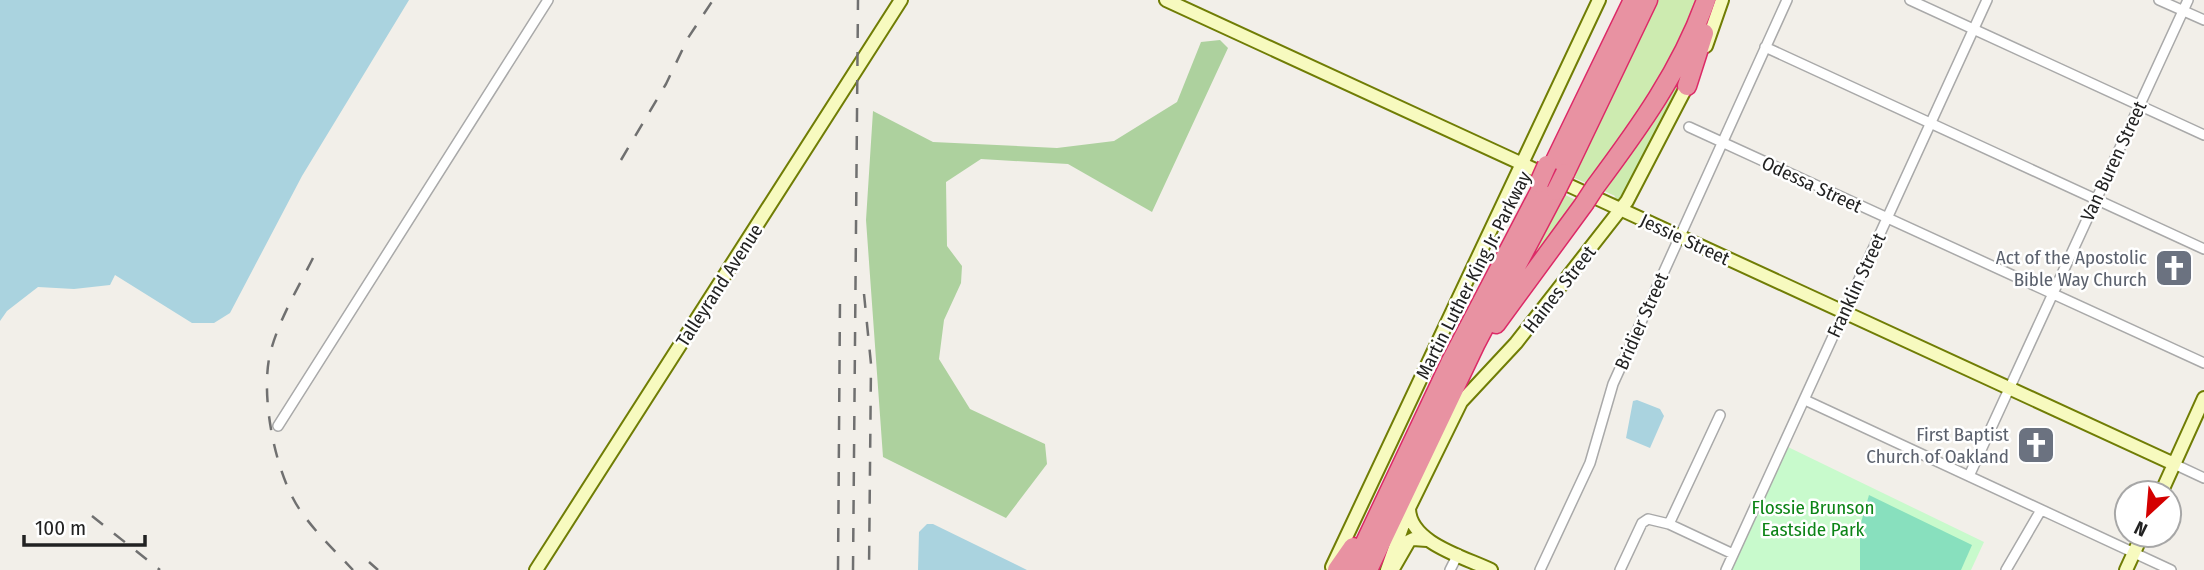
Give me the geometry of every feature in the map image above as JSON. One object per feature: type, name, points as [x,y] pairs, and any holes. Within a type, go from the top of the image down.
[{"type":"highway","points":[[1555,169],[1621,0]]},
{"type":"highway","name":"Martin Luther King Jr. Parkway","points":[[1555,169],[1633,0]]},
{"type":"highway","name":"Martin Luther King Jr. Parkway","points":[[1352,570],[1450,363],[1513,242],[1648,0]]},
{"type":"highway","points":[[1465,366],[1647,116],[1689,43],[1706,0]]},
{"type":"highway","points":[[1687,86],[1712,0]]},
{"type":"highway","name":"Martin Luther King Jr. Parkway","points":[[1368,570],[1465,366],[1546,186]]},
{"type":"highway","points":[[1337,570],[1390,491]]},
{"type":"street","points":[[278,426],[548,0]]},
{"type":"street","name":"Talleyrand Avenue","points":[[536,570],[901,0]]},
{"type":"street","name":"Jessie Street","points":[[1166,0],[2204,478]]},
{"type":"street","points":[[1330,570],[1599,0]]},
{"type":"street","name":"Haines Street","points":[[1387,570],[1409,508],[1461,402],[1516,343],[1637,186],[1705,48],[1722,0]]},
{"type":"street","name":"Bridier Street","points":[[1540,570],[1590,463],[1613,384],[1787,0]]},
{"type":"street","points":[[1910,0],[2204,135]]},
{"type":"street","name":"Franklin Street","points":[[1726,570],[1987,0]]},
{"type":"street","points":[[2159,0],[2204,20]]},
{"type":"street","name":"Van Buren Street","points":[[1969,476],[2188,0]]},
{"type":"street","points":[[1765,47],[2204,249]]},
{"type":"street","name":"Odessa Street","points":[[1689,127],[2204,363]]},
{"type":"street","points":[[2167,479],[2204,398]]},
{"type":"street","points":[[1805,400],[2172,570]]},
{"type":"street","points":[[1669,524],[1720,415]]},
{"type":"street","points":[[1409,508],[1413,527],[1427,540],[1491,570]]},
{"type":"street","points":[[2006,570],[2041,510]]},
{"type":"street","points":[[1620,570],[1643,523],[1652,518],[1733,554]]},
{"type":"street","points":[[1392,570],[1409,541],[1427,540]]},
{"type":"street","points":[[2126,570],[2136,549]]},
{"type":"street","points":[[1450,570],[1458,554]]},
{"type":"green space","points":[[1656,0],[1702,0],[1687,41],[1591,185],[1572,177]]},
{"type":"green space","points":[[1220,40],[1228,48],[1152,212],[1068,164],[981,159],[946,182],[947,246],[962,266],[961,283],[944,320],[939,359],[970,409],[1045,444],[1047,464],[1006,518],[883,457],[866,220],[873,111],[933,142],[1057,148],[1114,141],[1177,102],[1201,42]]},
{"type":"green space","points":[[1684,72],[1674,100],[1621,201],[1614,199],[1615,196],[1602,190],[1659,114]]},
{"type":"green space","points":[[1563,194],[1578,201],[1504,302]]},
{"type":"green space","name":"Flossie Brunson Eastside Park","points":[[1788,447],[1984,542],[1971,570],[1731,570]]},
{"type":"green space","points":[[1869,495],[1972,545],[1961,570],[1860,570],[1860,526]]},
{"type":"water","points":[[0,0],[409,0],[302,176],[230,313],[214,323],[192,323],[115,275],[110,285],[74,289],[38,287],[7,311],[0,321]]},
{"type":"water","points":[[1633,401],[1660,409],[1664,416],[1650,448],[1626,438]]},
{"type":"water","points":[[927,524],[933,524],[1027,570],[918,570],[919,532]]},
{"type":"railway","points":[[621,160],[666,84],[688,38],[713,0]]},
{"type":"railway","points":[[853,570],[858,0]]},
{"type":"railway","points":[[313,258],[284,315],[271,350],[268,410],[277,455],[291,495],[312,526],[353,570]]},
{"type":"railway","points":[[864,294],[871,364],[869,570]]},
{"type":"railway","points":[[838,570],[840,299]]},
{"type":"railway","points":[[92,516],[160,570]]},
{"type":"railway","points":[[369,562],[378,570]]},
{"type":"place","name":"Act of the Apostolic Bible Way Church","points":[[2174,268]]},
{"type":"place","name":"First Baptist Church of Oakland","points":[[2036,445]]}]
